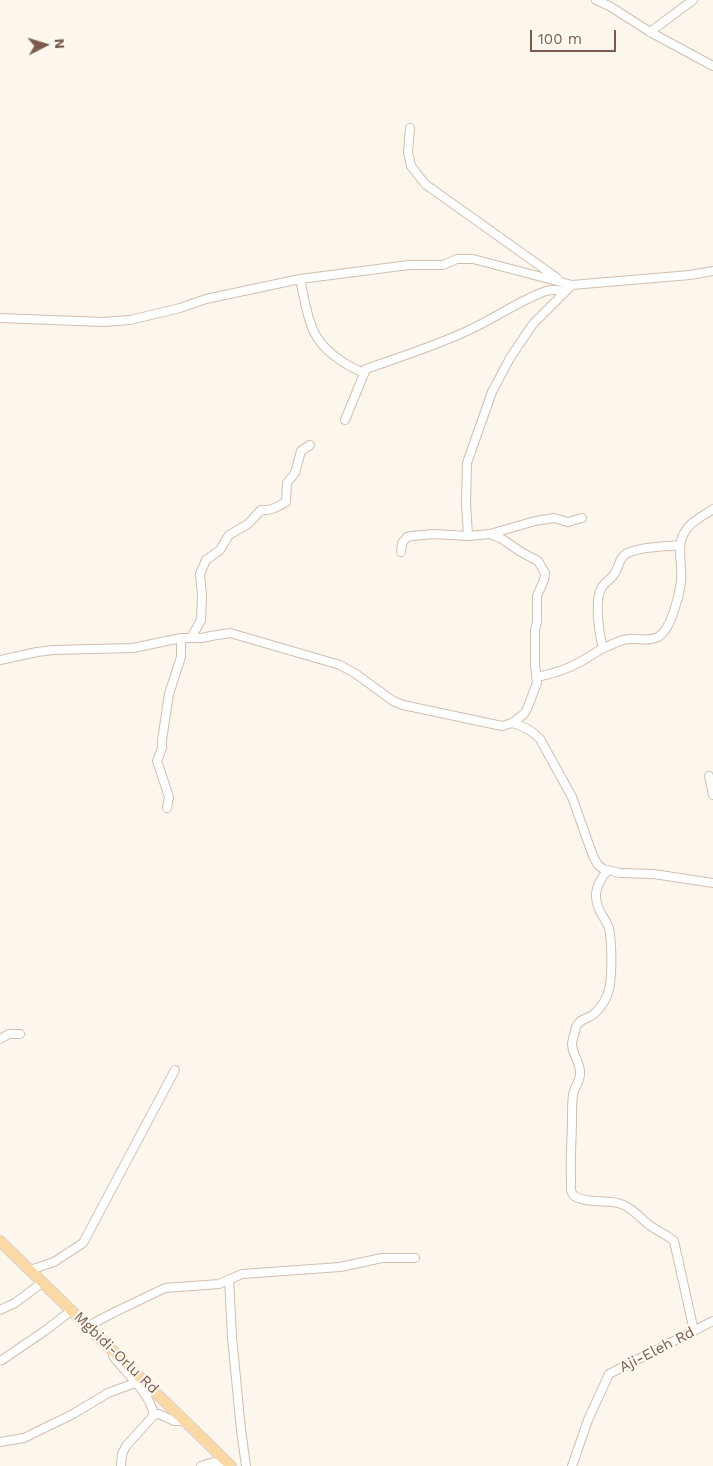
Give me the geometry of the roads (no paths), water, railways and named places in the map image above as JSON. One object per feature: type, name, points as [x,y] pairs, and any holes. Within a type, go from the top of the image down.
[{"type":"main road","name":"Mgbidi-Orlu Rd","points":[[0,1241],[231,1466]]},
{"type":"street","points":[[596,0],[713,66]]},
{"type":"street","points":[[650,32],[693,0]]},
{"type":"street","points":[[410,128],[408,152],[411,166],[425,184],[562,282]]},
{"type":"street","points":[[0,318],[103,322],[130,320],[180,308],[206,299],[300,279],[409,265],[443,265],[465,258],[572,285],[690,275],[713,271]]},
{"type":"street","points":[[300,279],[308,318],[321,343],[352,368],[364,373]]},
{"type":"street","points":[[468,536],[466,503],[467,463],[492,392],[510,358],[533,324],[572,285]]},
{"type":"street","points":[[345,420],[366,369],[467,332],[534,296],[555,289],[565,291]]},
{"type":"street","points":[[191,638],[201,620],[202,596],[200,574],[206,560],[220,550],[229,535],[248,524],[261,510],[268,511],[286,502],[287,483],[296,473],[301,451],[310,445]]},
{"type":"street","points":[[537,676],[549,675],[567,669],[603,648],[621,641],[629,639],[645,640],[656,638],[662,634],[668,626],[677,602],[682,580],[680,545],[685,530],[713,509]]},
{"type":"street","points":[[401,552],[402,543],[412,536],[490,534],[535,521],[554,518],[568,522],[582,518]]},
{"type":"street","points":[[0,660],[53,650],[134,648],[181,638],[202,638],[230,633],[340,665],[356,674],[393,701],[404,706],[502,726],[512,723],[524,714],[537,683],[535,636],[537,596],[545,573],[538,561],[520,552],[502,539],[490,534]]},
{"type":"street","points":[[603,648],[598,604],[600,593],[602,587],[616,572],[619,560],[630,552],[680,545]]},
{"type":"street","points":[[167,808],[169,797],[157,760],[162,748],[169,694],[181,657],[181,638]]},
{"type":"street","points":[[512,723],[524,726],[534,732],[540,739],[572,796],[593,856],[598,865],[603,869],[620,873],[654,874],[713,883]]},
{"type":"street","points":[[708,776],[713,795]]},
{"type":"street","points":[[607,871],[599,881],[596,903],[607,922],[609,930],[610,985],[603,1004],[592,1015],[582,1019],[577,1024],[572,1042],[580,1073],[573,1094],[570,1161],[572,1194],[576,1198],[617,1202],[627,1206],[651,1226],[674,1241],[694,1331]]},
{"type":"street","points":[[0,1039],[10,1034],[20,1034]]},
{"type":"street","points":[[30,1270],[54,1262],[83,1243],[175,1070]]},
{"type":"street","points":[[88,1326],[166,1288],[219,1284],[242,1274],[340,1267],[382,1258],[414,1258]]},
{"type":"street","points":[[229,1279],[240,1430],[246,1466]]},
{"type":"street","points":[[0,1310],[15,1303],[42,1282]]},
{"type":"street","points":[[2,1360],[72,1310]]},
{"type":"street","name":"Aji-Eleh Rd","points":[[572,1466],[588,1420],[609,1374],[713,1322]]},
{"type":"street","points":[[102,1340],[121,1367],[142,1390],[152,1407],[154,1415]]},
{"type":"street","points":[[0,1442],[24,1438],[73,1414],[108,1393],[135,1383]]},
{"type":"street","points":[[120,1466],[122,1454],[126,1446],[154,1415],[159,1414],[174,1421],[185,1421]]},
{"type":"street","points":[[201,1466],[214,1462],[224,1466]]}]
